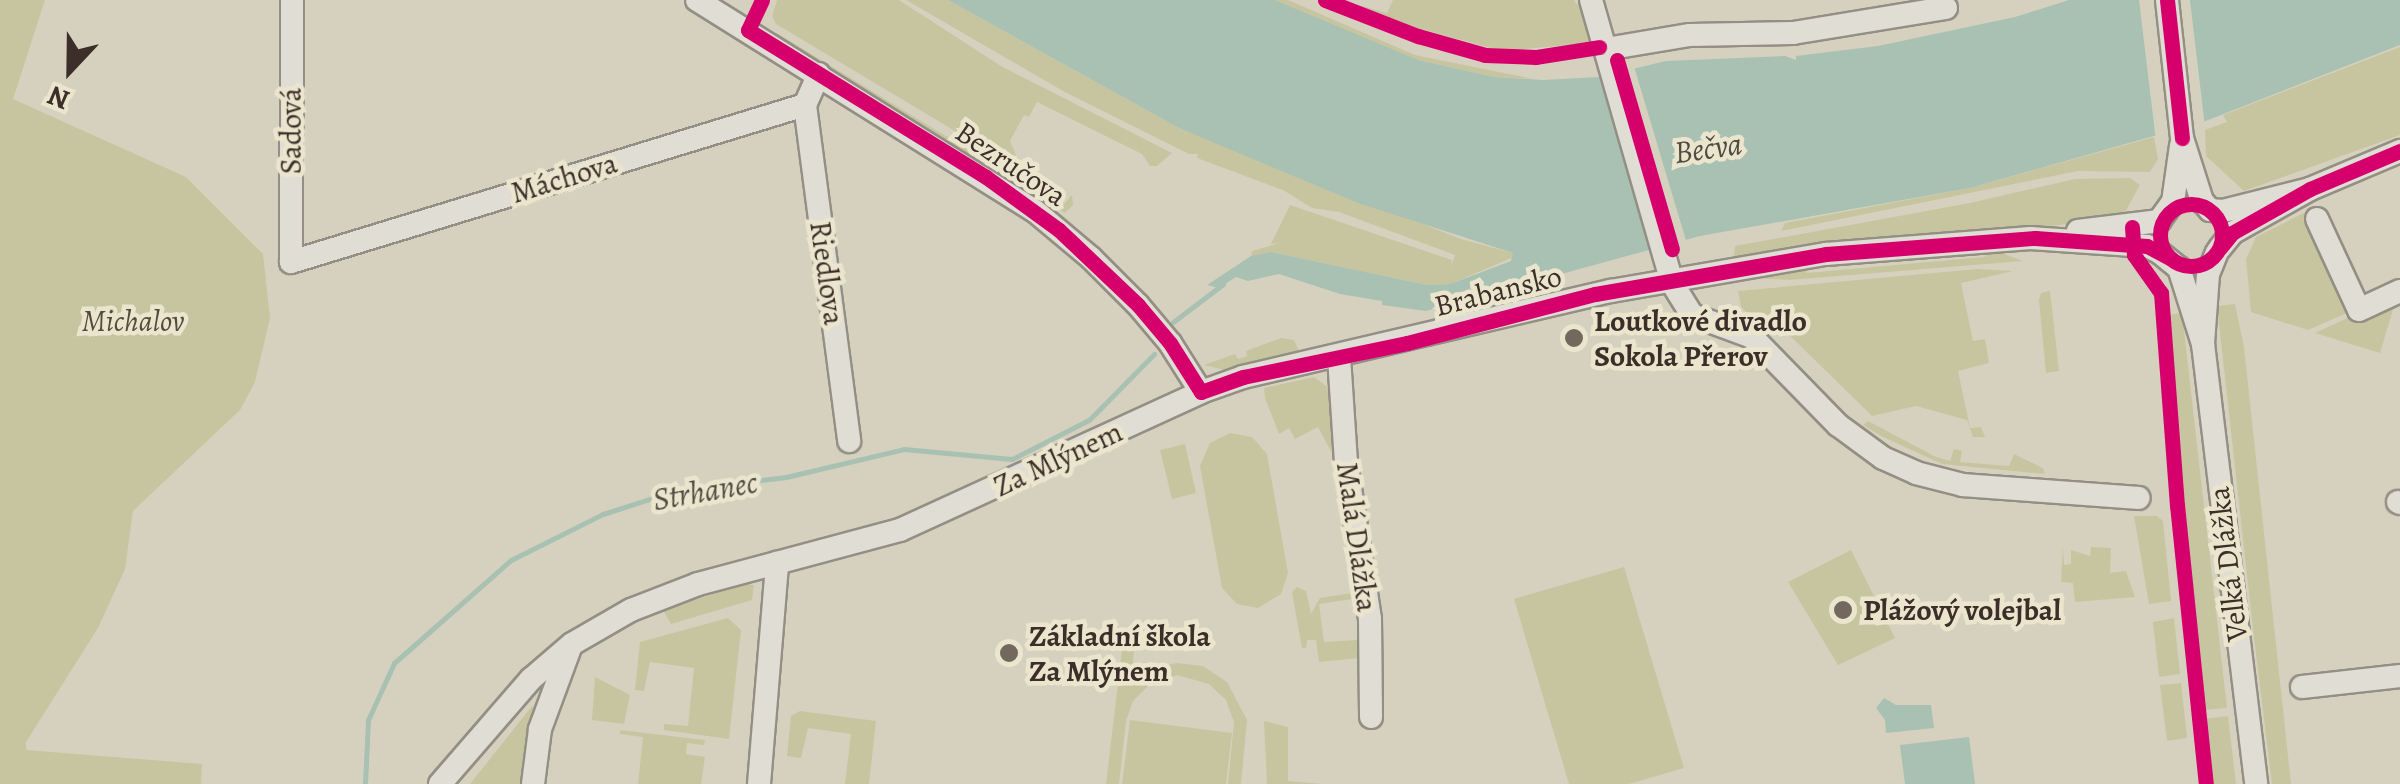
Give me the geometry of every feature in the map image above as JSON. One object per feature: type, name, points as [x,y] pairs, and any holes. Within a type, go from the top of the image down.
[{"type":"street","name":"Sadová","points":[[291,262],[292,0]]},
{"type":"street","name":"Bezručova","points":[[697,0],[986,177],[1059,230],[1151,320],[1201,392]]},
{"type":"street","points":[[1590,0],[1672,282],[1697,319],[1752,337],[1850,435],[1916,473],[1963,485],[2139,498]]},
{"type":"street","points":[[2167,0],[2182,138],[2198,193],[2222,231],[2218,250]]},
{"type":"street","points":[[1606,49],[1690,35],[1793,33],[1946,8]]},
{"type":"street","points":[[806,104],[819,74]]},
{"type":"street","name":"Máchova","points":[[291,262],[806,104]]},
{"type":"street","name":"Riedlova","points":[[806,104],[849,441]]},
{"type":"street","points":[[2172,259],[2160,238],[2182,138]]},
{"type":"street","points":[[2035,238],[2147,246],[2196,266],[2218,250],[2232,233],[2310,188],[2400,150]]},
{"type":"street","points":[[2035,238],[2144,226],[2188,204],[2223,212],[2310,188]]},
{"type":"street","points":[[2318,219],[2359,310],[2400,291]]},
{"type":"street","name":"Brabansko","points":[[1339,357],[1596,294],[1826,254],[2035,238]]},
{"type":"street","name":"Velká Dlážka","points":[[2203,344],[2208,274],[2218,250]]},
{"type":"street","name":"Velká Dlážka","points":[[2172,259],[2182,274],[2203,344],[2256,784]]},
{"type":"street","points":[[1700,278],[1709,312],[1732,328]]},
{"type":"street","name":"Za Mlýnem","points":[[440,784],[530,679],[572,644],[652,600],[900,530],[1201,392],[1339,357]]},
{"type":"street","name":"Malá Dlážka","points":[[1339,357],[1346,462],[1370,619],[1371,718]]},
{"type":"street","points":[[759,784],[777,563]]},
{"type":"street","points":[[534,784],[540,728],[572,644]]},
{"type":"street","points":[[2302,687],[2400,676]]},
{"type":"green space","name":"Michalov","points":[[0,0],[45,0],[13,99],[186,177],[263,254],[270,318],[255,382],[240,410],[133,511],[125,569],[98,628],[26,742],[26,750],[202,764],[201,784],[0,784]]},
{"type":"green space","points":[[777,0],[899,0],[1001,66],[1172,153],[1157,166],[1150,166],[1142,154],[1037,102],[1029,117],[1024,115],[1010,141],[1019,162],[1015,173],[1064,204],[1072,195],[1073,205],[1065,213],[958,138],[960,134],[776,24],[772,16]]},
{"type":"green space","points":[[906,0],[948,0],[1179,128],[1461,239],[1513,253],[1514,257],[1450,284],[1427,285],[1271,252],[1251,256],[1252,251],[1280,243],[1271,244],[1290,205],[1452,260],[1451,267],[1455,255],[1339,212],[1312,208],[1283,190],[1197,158],[1198,154],[1189,154],[1063,91]]},
{"type":"green space","points":[[1275,0],[1288,0],[1415,55],[1533,79],[1494,77],[1417,60]]},
{"type":"green space","points":[[1393,0],[1574,0],[1584,15],[1592,43],[1502,51],[1406,25],[1358,5],[1387,13]]},
{"type":"green space","points":[[777,33],[980,157],[1060,216],[1054,217],[983,164],[775,36]]},
{"type":"green space","points":[[2400,47],[2400,135],[2244,191],[2206,156],[2205,130],[2227,122],[2223,115]]},
{"type":"green space","points":[[2154,137],[2158,159],[2150,172],[2078,171],[1781,231],[1785,223],[1970,188]]},
{"type":"green space","points":[[2130,178],[2140,185],[2124,214],[2092,222],[1813,246],[1733,264],[1735,246],[1970,203],[2075,179]]},
{"type":"green space","points":[[2306,212],[2352,311],[2308,330],[2251,312],[2246,259],[2256,237]]},
{"type":"green space","points":[[1994,250],[2023,261],[1789,280],[1754,278],[1803,268],[1807,273],[1984,257]]},
{"type":"green space","points":[[1977,269],[2013,271],[1961,283],[1973,341],[1985,339],[1989,363],[1958,371],[1970,428],[1981,427],[1985,437],[1973,437],[1967,420],[1916,406],[1872,416],[1776,322],[1766,330],[1741,307],[1738,291]]},
{"type":"green space","points":[[2050,291],[2059,371],[2046,373],[2039,300],[2041,293]]},
{"type":"green space","points":[[2395,303],[2380,353],[2315,333],[2354,315],[2359,323]]},
{"type":"green space","points":[[2235,304],[2244,347],[2291,784],[2272,784],[2254,638],[2217,306]]},
{"type":"green space","points":[[2182,313],[2227,708],[2202,710],[2164,324],[2167,315]]},
{"type":"green space","points":[[1281,338],[1294,340],[1301,355],[1229,371],[1204,365],[1235,354],[1238,359],[1247,356],[1246,351]]},
{"type":"green space","points":[[1314,377],[1329,388],[1335,459],[1318,427],[1295,439],[1289,428],[1279,434],[1265,398],[1264,388]]},
{"type":"green space","points":[[1868,421],[1950,461],[1954,449],[1962,451],[1960,462],[2009,466],[2014,454],[2043,468],[2045,474],[1942,464],[1881,436],[1863,425]]},
{"type":"green space","points":[[1230,433],[1252,437],[1267,454],[1288,573],[1281,594],[1258,608],[1237,604],[1222,588],[1200,466],[1210,443]]},
{"type":"green space","points":[[1185,444],[1196,493],[1172,499],[1160,450]]},
{"type":"green space","points":[[2134,516],[2157,516],[2163,521],[2171,601],[2149,604]]},
{"type":"green space","points":[[2063,547],[2064,565],[2071,564],[2071,550],[2090,556],[2091,547],[2111,548],[2110,573],[2126,571],[2135,597],[2075,602],[2073,583],[2061,582]]},
{"type":"green space","name":"Plážový volejbal","points":[[1851,550],[1895,638],[1838,665],[1788,582]]},
{"type":"green space","points":[[1624,567],[1684,768],[1629,784],[1569,784],[1514,599]]},
{"type":"green space","points":[[745,584],[754,585],[752,600],[671,624],[663,610]]},
{"type":"green space","points":[[1297,587],[1306,591],[1311,614],[1320,598],[1352,593],[1352,599],[1319,604],[1324,642],[1357,640],[1359,658],[1319,662],[1316,640],[1307,640],[1306,648],[1302,648],[1292,592]]},
{"type":"green space","points":[[728,618],[741,630],[729,739],[664,730],[664,724],[688,726],[694,668],[650,662],[644,691],[635,690],[640,642]]},
{"type":"green space","points":[[2174,618],[2180,674],[2159,677],[2153,622]]},
{"type":"green space","points":[[1122,650],[1134,651],[1131,683],[1151,669],[1176,663],[1203,666],[1227,682],[1247,720],[1241,784],[1228,784],[1234,722],[1226,700],[1209,684],[1177,675],[1148,686],[1133,701],[1126,721],[1119,784],[1106,784]]},
{"type":"green space","points":[[595,677],[630,695],[624,724],[592,720]]},
{"type":"green space","points":[[2181,683],[2187,738],[2167,741],[2160,685]]},
{"type":"green space","points":[[532,706],[538,709],[526,784],[470,784]]},
{"type":"green space","points":[[800,711],[876,721],[869,784],[845,784],[851,734],[808,728],[801,758],[787,756],[791,716]]},
{"type":"green space","points":[[2228,716],[2236,784],[2210,784],[2203,719]]},
{"type":"green space","points":[[1130,720],[1232,733],[1226,784],[1122,784]]},
{"type":"green space","points":[[1264,721],[1288,727],[1288,781],[1322,784],[1267,784]]},
{"type":"green space","points":[[620,730],[705,740],[704,745],[687,743],[686,754],[705,757],[701,784],[638,784],[643,737],[620,734]]},
{"type":"water","name":"Bečva","points":[[948,0],[1275,0],[1418,60],[1494,77],[1543,80],[1599,77],[1666,61],[1785,56],[1796,60],[1796,56],[1878,46],[2015,17],[2069,0],[2400,0],[2400,45],[2203,122],[1970,188],[1700,236],[1426,311],[1382,305],[1382,301],[1340,294],[1279,274],[1248,281],[1236,277],[1219,288],[1207,285],[1251,256],[1271,252],[1427,285],[1450,284],[1511,261],[1513,253],[1358,203],[1179,128]]},
{"type":"water","points":[[1884,698],[1896,705],[1931,705],[1934,728],[1886,733],[1885,720],[1876,708]]},
{"type":"water","points":[[1969,737],[1975,784],[1905,784],[1900,745]]},
{"type":"pier","points":[[2139,0],[2190,0],[2205,127],[2156,141]]},
{"type":"pier","points":[[1633,63],[1687,244],[1655,253],[1601,71]]},
{"type":"waterway","name":"Strhanec","points":[[1173,322],[1223,284]]},
{"type":"waterway","name":"Strhanec","points":[[365,784],[368,720],[394,663],[511,560],[603,514],[674,491],[786,477],[904,449],[1012,459],[1089,420],[1154,354]]},
{"type":"cycle path","points":[[762,0],[748,30],[986,177],[1059,230],[1138,305],[1170,343],[1201,392],[1243,377],[1407,343],[1595,294],[1826,254],[2035,238],[2147,246],[2171,259]]},
{"type":"cycle path","points":[[1325,0],[1418,36],[1485,55],[1536,57],[1599,47]]},
{"type":"cycle path","points":[[2167,0],[2182,138]]},
{"type":"cycle path","points":[[1617,60],[1672,249]]},
{"type":"cycle path","points":[[2220,248],[2232,233],[2310,189],[2400,151]]},
{"type":"cycle path","points":[[2191,204],[2213,213],[2222,235],[2213,257],[2191,266],[2169,257],[2160,235],[2169,213],[2191,204]]},
{"type":"cycle path","points":[[2132,227],[2134,255],[2161,293],[2177,505],[2206,784]]},
{"type":"place","name":"Loutkové divadlo Sokola Přerov","points":[[1574,338]]},
{"type":"place","name":"Plážový volejbal","points":[[1843,610]]},
{"type":"place","name":"Základní škola Za Mlýnem","points":[[1009,653]]}]
